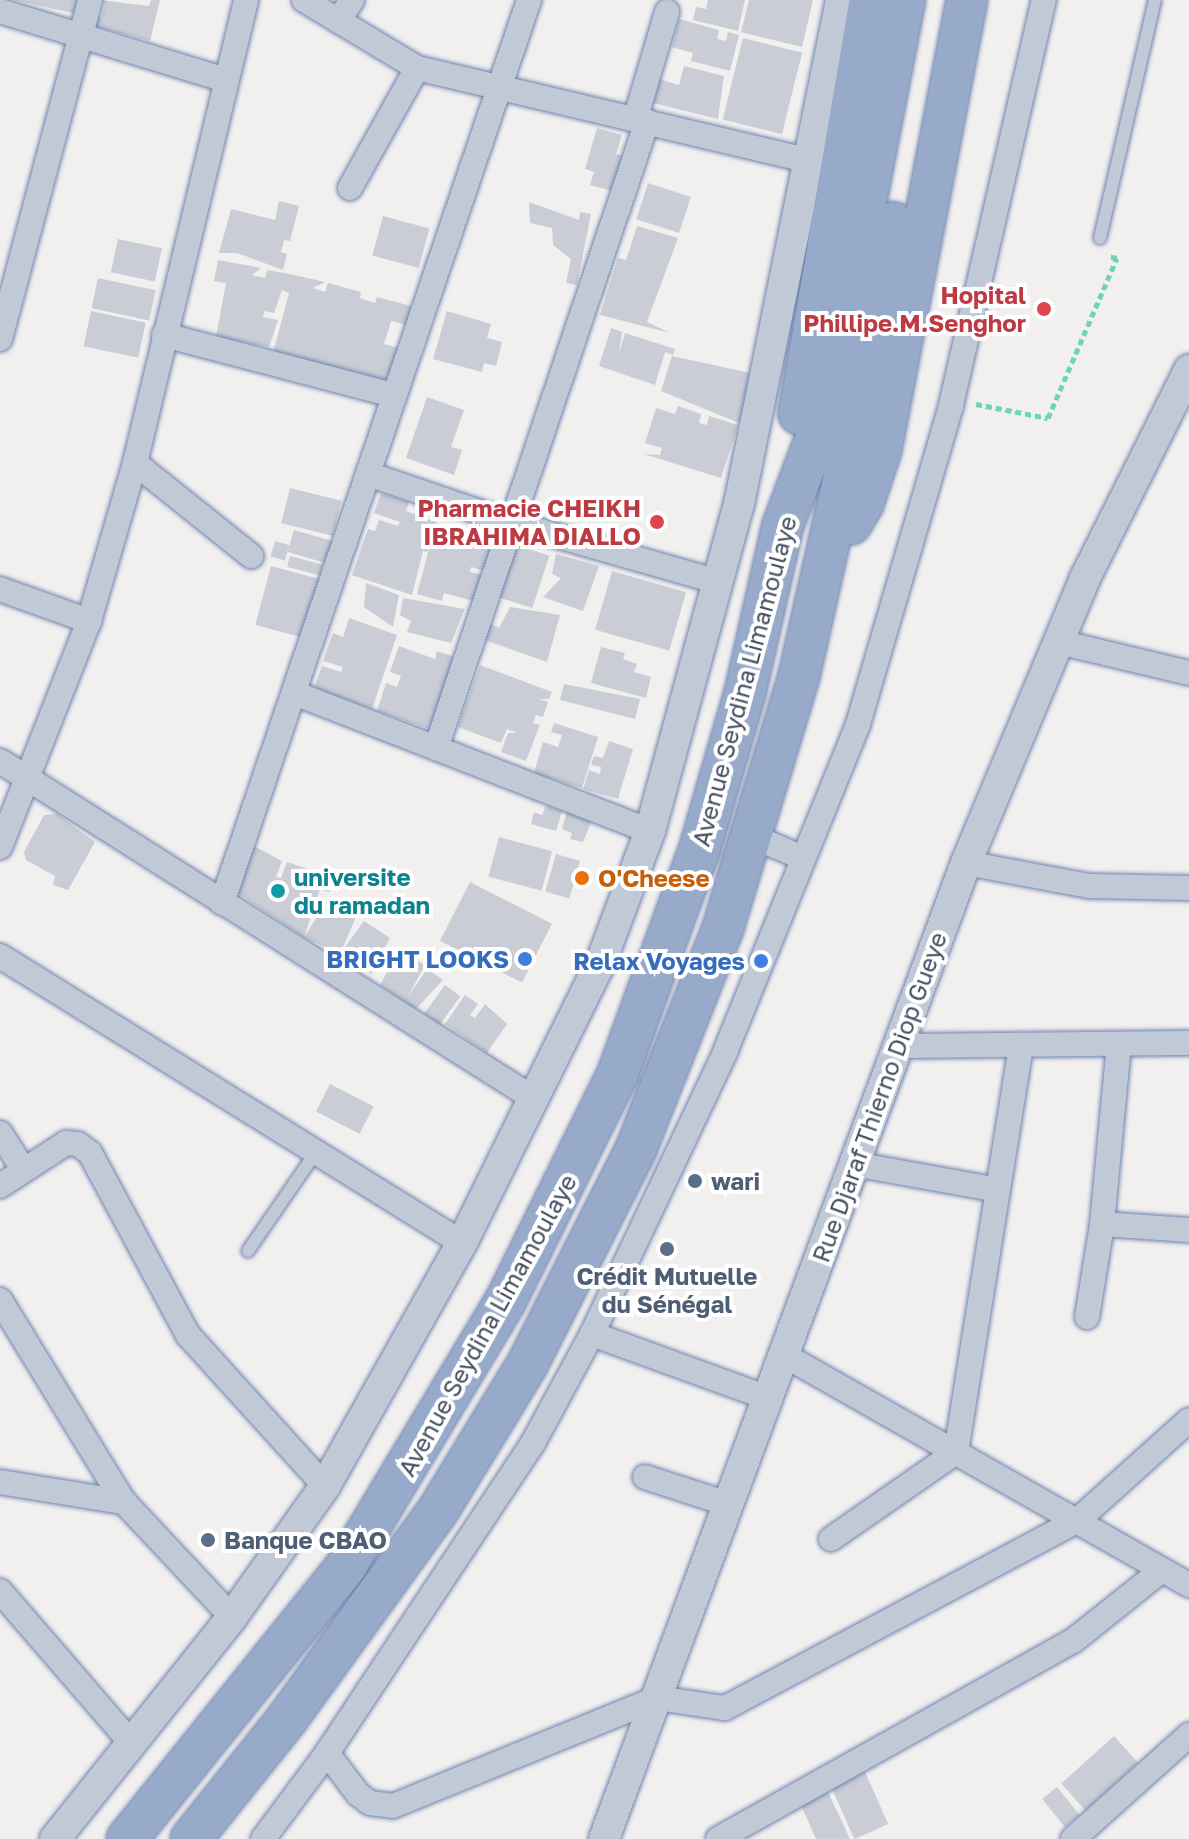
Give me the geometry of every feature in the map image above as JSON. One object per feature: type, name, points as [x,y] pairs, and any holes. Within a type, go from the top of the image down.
[{"type":"highway","points":[[783,525],[870,0]]},
{"type":"highway","name":"Avenue Seydina Limamoulaye","points":[[127,1839],[345,1568],[505,1302],[582,1152],[644,1007],[699,851],[745,693],[783,525],[825,414],[905,0]]},
{"type":"highway","name":"Avenue Seydina Limamoulaye","points":[[191,1839],[408,1555],[528,1363],[641,1135],[723,928],[752,836],[825,565],[886,262],[929,0]]},
{"type":"highway","points":[[825,565],[863,504],[881,450],[967,0]]},
{"type":"street","points":[[0,339],[90,0]]},
{"type":"street","points":[[0,847],[29,782],[89,621],[135,463],[246,0]]},
{"type":"street","points":[[304,0],[417,68],[807,160]]},
{"type":"street","points":[[338,21],[352,0]]},
{"type":"street","points":[[222,903],[496,86],[529,0]]},
{"type":"street","points":[[55,1839],[232,1617],[325,1486],[462,1243],[536,1100],[601,962],[650,831],[719,582],[771,361],[807,160],[841,0]]},
{"type":"street","points":[[263,1839],[327,1753],[533,1443],[592,1334],[725,1052],[858,724],[952,399],[1044,0]]},
{"type":"street","points":[[0,11],[226,80]]},
{"type":"street","points":[[436,748],[641,121],[667,12]]},
{"type":"street","points":[[350,188],[417,68]]},
{"type":"street","points":[[164,335],[393,395]]},
{"type":"street","name":"Rue Djaraf Thierno Diop Gueye","points":[[604,1839],[966,863],[1059,642],[1189,370]]},
{"type":"street","points":[[135,463],[251,556]]},
{"type":"street","points":[[368,474],[512,523],[719,582]]},
{"type":"street","points":[[0,589],[89,621]]},
{"type":"street","points":[[1059,642],[1188,672]]},
{"type":"street","points":[[294,693],[650,831]]},
{"type":"street","points":[[0,761],[536,1100]]},
{"type":"street","points":[[752,836],[803,858]]},
{"type":"street","points":[[966,863],[1089,886],[1189,888]]},
{"type":"street","points":[[0,956],[462,1243]]},
{"type":"street","points":[[898,1046],[1021,1048],[1189,1043]]},
{"type":"street","points":[[1087,1317],[1102,1224],[1119,1045]]},
{"type":"street","points":[[831,1539],[956,1452],[1021,1048]]},
{"type":"street","points":[[0,1133],[23,1169]]},
{"type":"street","points":[[0,1186],[66,1143],[78,1144],[90,1153],[188,1335],[325,1486]]},
{"type":"street","points":[[854,1164],[998,1190]]},
{"type":"street","points":[[1102,1224],[1189,1230]]},
{"type":"street","points":[[0,1300],[124,1502],[232,1617]]},
{"type":"street","points":[[592,1334],[768,1398]]},
{"type":"street","points":[[784,1355],[1189,1585]]},
{"type":"street","points":[[327,1753],[358,1794],[370,1803],[393,1806],[657,1698],[725,1708],[1078,1520],[1189,1420]]},
{"type":"street","points":[[645,1477],[728,1504]]},
{"type":"street","points":[[0,1482],[124,1502]]},
{"type":"street","points":[[718,1839],[1073,1641],[1162,1570]]},
{"type":"street","points":[[0,1591],[133,1745]]},
{"type":"street","points":[[1073,1839],[1189,1735]]},
{"type":"lane","points":[[1100,238],[1155,0]]},
{"type":"lane","points":[[248,1251],[316,1152]]},
{"type":"path","points":[[952,399],[1048,418],[1117,258],[1094,253],[1100,238]]},
{"type":"building","points":[[14,0],[80,0],[77,14]]},
{"type":"building","points":[[100,0],[149,6],[151,0],[160,0],[150,41],[94,26],[96,16],[101,17],[105,4]]},
{"type":"building","points":[[708,0],[745,0],[738,31],[693,20],[696,7],[706,9]]},
{"type":"building","points":[[749,0],[813,0],[802,47],[741,32]]},
{"type":"building","points":[[679,19],[719,30],[717,39],[726,41],[728,32],[739,35],[730,71],[691,61],[693,53],[672,47]]},
{"type":"building","points":[[743,38],[802,53],[782,134],[723,120]]},
{"type":"building","points":[[684,66],[724,76],[718,119],[653,103],[659,79],[679,85]]},
{"type":"building","points":[[597,128],[622,135],[616,154],[630,158],[620,193],[590,185],[594,172],[585,169]]},
{"type":"building","points":[[648,183],[691,197],[679,233],[636,219]]},
{"type":"building","points":[[279,201],[299,206],[290,241],[284,240],[281,252],[287,254],[283,270],[237,253],[219,253],[231,209],[275,220]]},
{"type":"building","points":[[529,202],[579,220],[580,212],[591,214],[577,285],[566,283],[571,259],[553,245],[552,228],[530,223]]},
{"type":"building","points":[[383,216],[429,228],[419,268],[372,256]]},
{"type":"building","points":[[637,226],[678,238],[647,322],[670,333],[600,315],[618,258],[626,260]]},
{"type":"building","points":[[118,239],[162,248],[155,282],[111,272]]},
{"type":"building","points":[[218,260],[261,268],[252,275],[265,278],[267,270],[285,273],[325,282],[313,288],[325,292],[328,283],[361,292],[360,298],[375,303],[377,297],[411,306],[406,325],[391,321],[384,344],[399,348],[389,385],[273,353],[289,293],[282,290],[274,313],[264,311],[263,317],[278,320],[269,347],[216,337],[226,283],[214,281]]},
{"type":"building","points":[[98,278],[156,290],[149,321],[92,308]]},
{"type":"building","points":[[91,311],[146,323],[138,358],[84,346]]},
{"type":"building","points":[[447,311],[491,324],[487,338],[502,342],[496,366],[484,363],[482,372],[433,359]]},
{"type":"building","points":[[611,328],[622,332],[619,353],[625,333],[675,349],[673,355],[665,352],[655,385],[599,366]]},
{"type":"building","points":[[672,356],[755,374],[739,423],[661,391]]},
{"type":"building","points":[[427,397],[464,410],[451,447],[462,450],[454,475],[406,458]]},
{"type":"building","points":[[678,406],[701,414],[699,423],[707,425],[709,416],[738,425],[721,478],[644,454],[660,455],[662,448],[645,443],[656,408],[675,414]]},
{"type":"building","points":[[290,488],[341,501],[333,536],[281,523]]},
{"type":"building","points":[[381,493],[409,502],[406,511],[437,522],[435,528],[456,534],[458,527],[498,539],[489,572],[471,567],[470,572],[487,576],[480,603],[444,593],[442,601],[417,594],[433,534],[427,552],[423,551],[412,595],[352,575],[368,529],[375,531],[379,520],[398,526],[400,522],[374,513]]},
{"type":"building","points":[[294,530],[333,541],[327,563],[288,552]]},
{"type":"building","points":[[275,541],[289,545],[285,561],[271,556]]},
{"type":"building","points":[[516,545],[549,556],[532,608],[499,597]]},
{"type":"building","points":[[556,554],[599,566],[583,611],[543,597],[561,578],[552,574]]},
{"type":"building","points":[[290,556],[323,565],[320,575],[287,567]]},
{"type":"building","points":[[271,566],[319,579],[304,638],[255,625]]},
{"type":"building","points":[[612,571],[686,592],[669,651],[595,630]]},
{"type":"building","points":[[366,583],[399,595],[393,627],[364,607]]},
{"type":"building","points":[[403,598],[465,609],[451,643],[407,632],[411,621],[400,615]]},
{"type":"building","points":[[510,607],[560,615],[547,662],[482,639],[489,623],[499,628]]},
{"type":"building","points":[[349,618],[397,635],[372,709],[314,688],[322,666],[341,672],[343,667],[323,661],[333,633],[343,637]]},
{"type":"building","points":[[399,646],[435,659],[437,651],[460,659],[435,731],[377,711],[386,683],[397,687],[401,676],[390,672]]},
{"type":"building","points":[[601,647],[625,653],[623,659],[637,664],[634,672],[651,677],[646,698],[591,683]]},
{"type":"building","points":[[480,665],[552,692],[549,699],[539,699],[548,702],[543,717],[536,715],[533,723],[540,725],[526,761],[501,752],[508,733],[517,733],[507,729],[501,743],[458,727]]},
{"type":"building","points":[[564,684],[640,699],[635,719],[560,700]]},
{"type":"building","points":[[554,723],[598,737],[582,788],[534,773],[543,742],[558,747],[562,735],[551,732]]},
{"type":"building","points":[[609,741],[633,749],[618,799],[583,789],[589,770],[600,774],[601,767],[591,765],[594,756],[603,758]]},
{"type":"building","points":[[546,806],[562,811],[556,831],[531,824],[534,812],[542,815]]},
{"type":"building","points":[[568,808],[592,820],[583,842],[570,839],[572,833],[562,829]]},
{"type":"building","points":[[57,814],[95,842],[68,890],[53,885],[55,876],[26,860],[24,852],[44,815]]},
{"type":"building","points":[[499,837],[552,851],[542,891],[488,877]]},
{"type":"building","name":"universite du ramadan","points":[[254,846],[282,861],[276,877],[281,878],[287,862],[334,878],[329,892],[320,889],[304,937],[237,893]]},
{"type":"building","points":[[556,854],[580,861],[569,898],[545,891]]},
{"type":"building","points":[[470,882],[552,924],[522,983],[440,941]]},
{"type":"building","points":[[327,901],[356,917],[340,954],[304,937]]},
{"type":"building","points":[[364,921],[390,938],[371,974],[340,954]]},
{"type":"building","points":[[399,950],[425,965],[407,998],[427,969],[443,980],[416,1009],[380,985]]},
{"type":"building","points":[[445,985],[460,996],[440,1024],[424,1013]]},
{"type":"building","points":[[465,995],[478,1004],[470,1015],[475,1018],[485,1004],[507,1024],[487,1053],[445,1024]]},
{"type":"building","points":[[330,1084],[374,1106],[360,1134],[316,1112]]},
{"type":"building","points":[[1114,1736],[1138,1763],[1085,1810],[1061,1784]]},
{"type":"building","points":[[865,1772],[888,1824],[854,1839],[831,1787]]},
{"type":"building","points":[[1057,1787],[1080,1815],[1065,1827],[1042,1799]]},
{"type":"building","points":[[828,1792],[850,1839],[816,1839],[801,1805]]},
{"type":"place","name":"Hopital Phillipe.M.Senghor","points":[[1044,309]]},
{"type":"place","name":"Pharmacie CHEIKH IBRAHIMA DIALLO","points":[[657,522]]},
{"type":"place","name":"O'Cheese","points":[[582,878]]},
{"type":"place","name":"universite du ramadan","points":[[278,891]]},
{"type":"place","name":"BRIGHT LOOKS","points":[[525,959]]},
{"type":"place","name":"Relax Voyages","points":[[761,961]]},
{"type":"place","name":"wari","points":[[695,1181]]},
{"type":"place","name":"Crédit Mutuelle du Sénégal","points":[[667,1249]]},
{"type":"place","name":"Banque CBAO","points":[[208,1540]]}]
